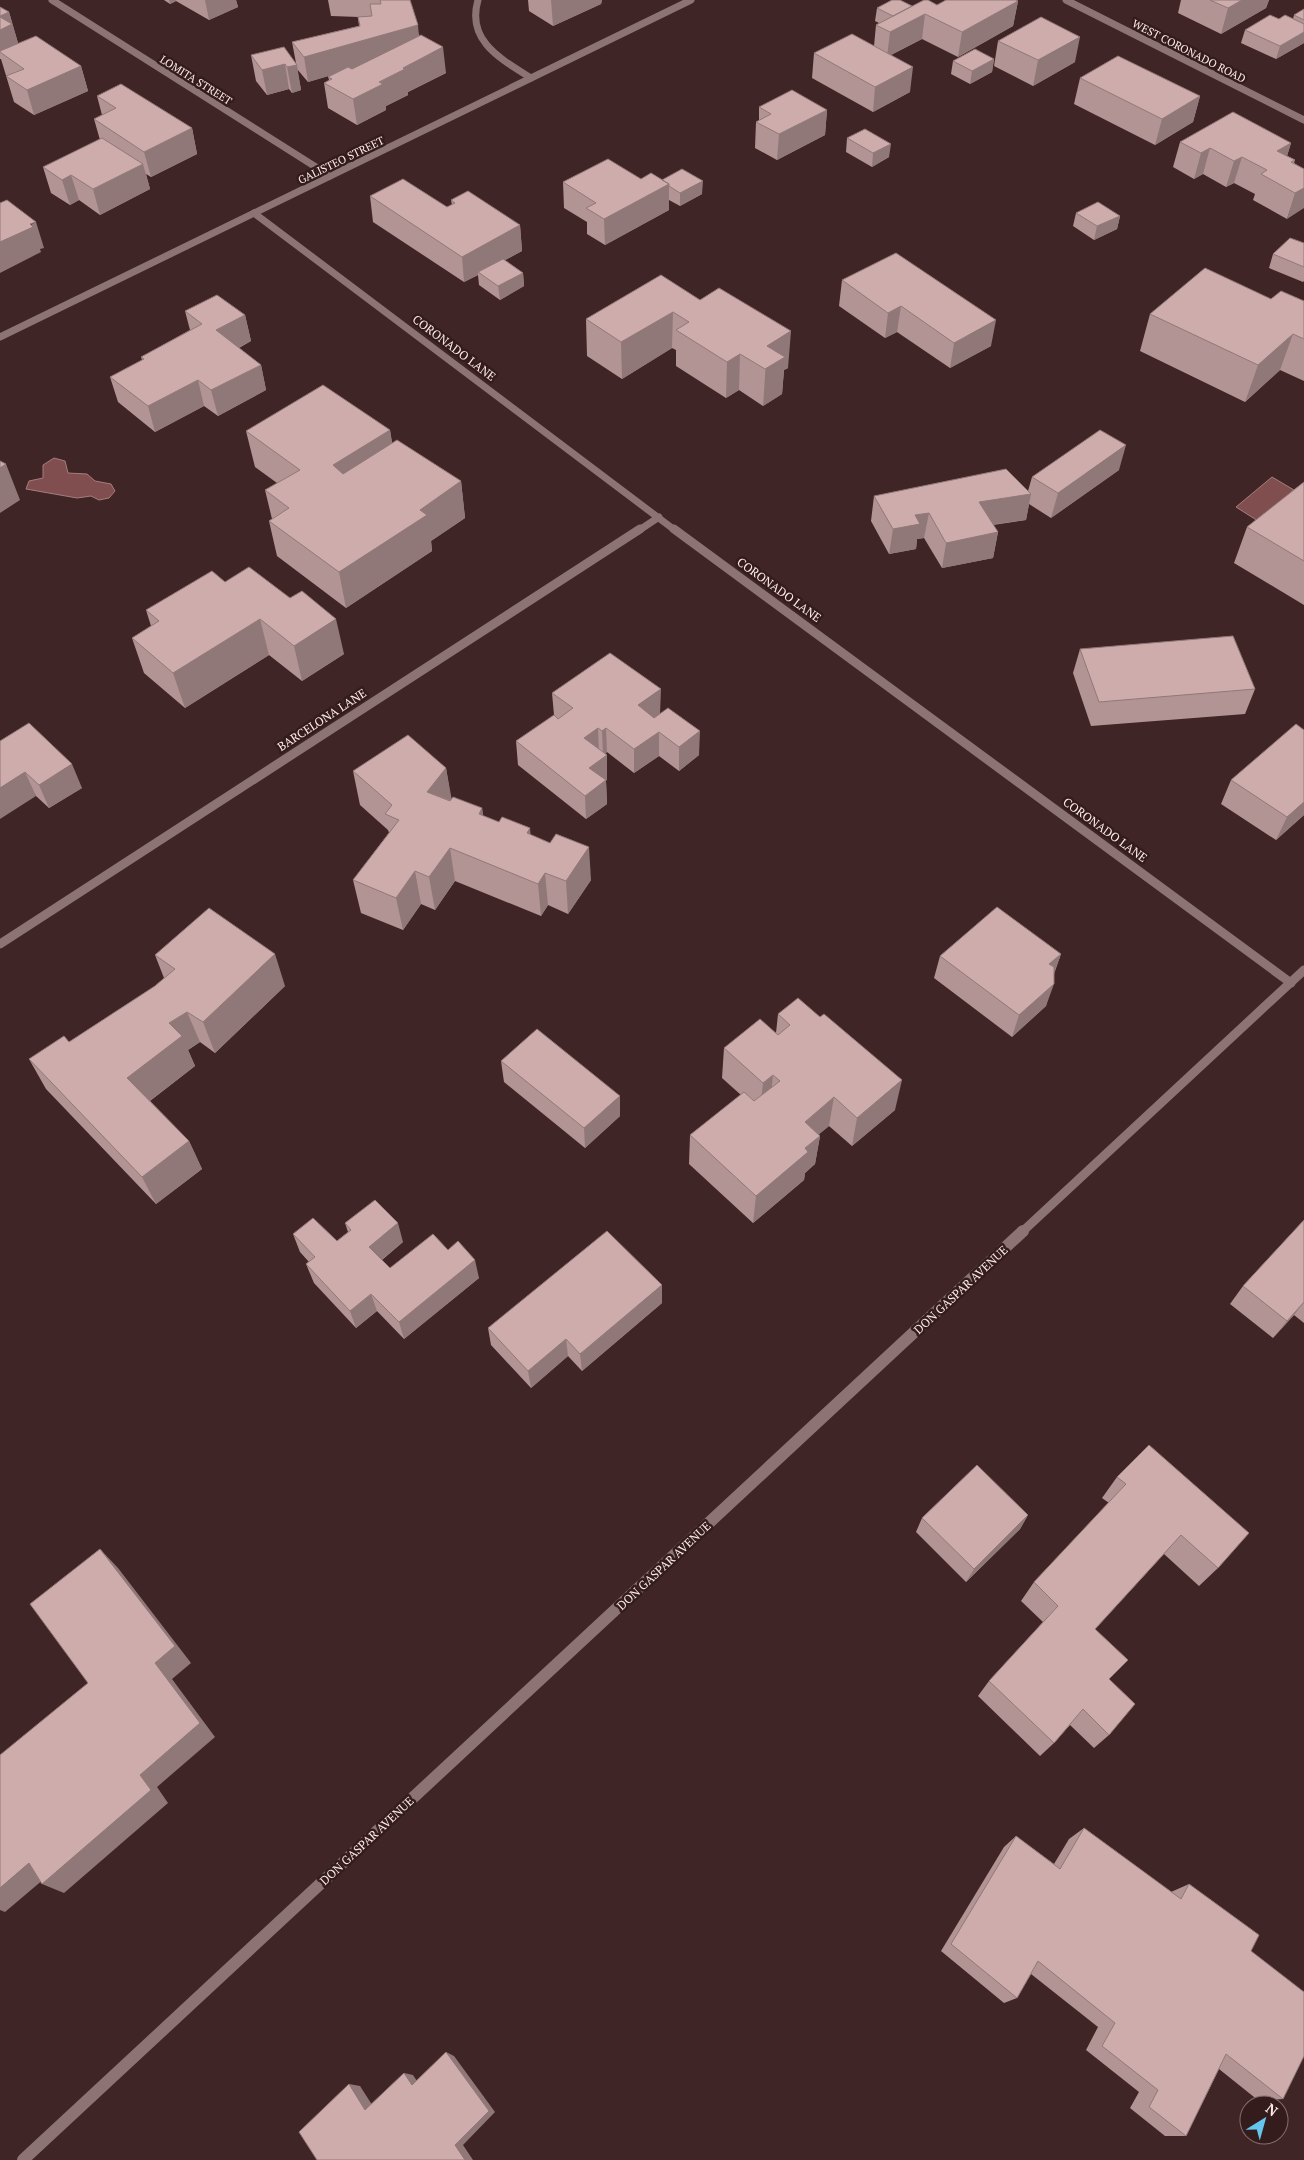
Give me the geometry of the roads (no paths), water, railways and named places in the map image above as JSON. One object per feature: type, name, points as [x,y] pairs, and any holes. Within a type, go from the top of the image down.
[{"type":"street","name":"LOMITA STREET","points":[[52,0],[330,176]]},
{"type":"street","points":[[478,0],[475,23],[481,40],[506,62],[531,78]]},
{"type":"street","name":"GALISTEO STREET","points":[[0,338],[691,0]]},
{"type":"street","name":"WEST CORONADO ROAD","points":[[1066,0],[1304,120]]},
{"type":"street","name":"CORONADO LANE","points":[[254,213],[658,517],[1290,983]]},
{"type":"street","name":"BARCELONA LANE","points":[[0,944],[658,517]]},
{"type":"street","name":"DON GASPAR AVENUE","points":[[23,2160],[1304,970]]}]
